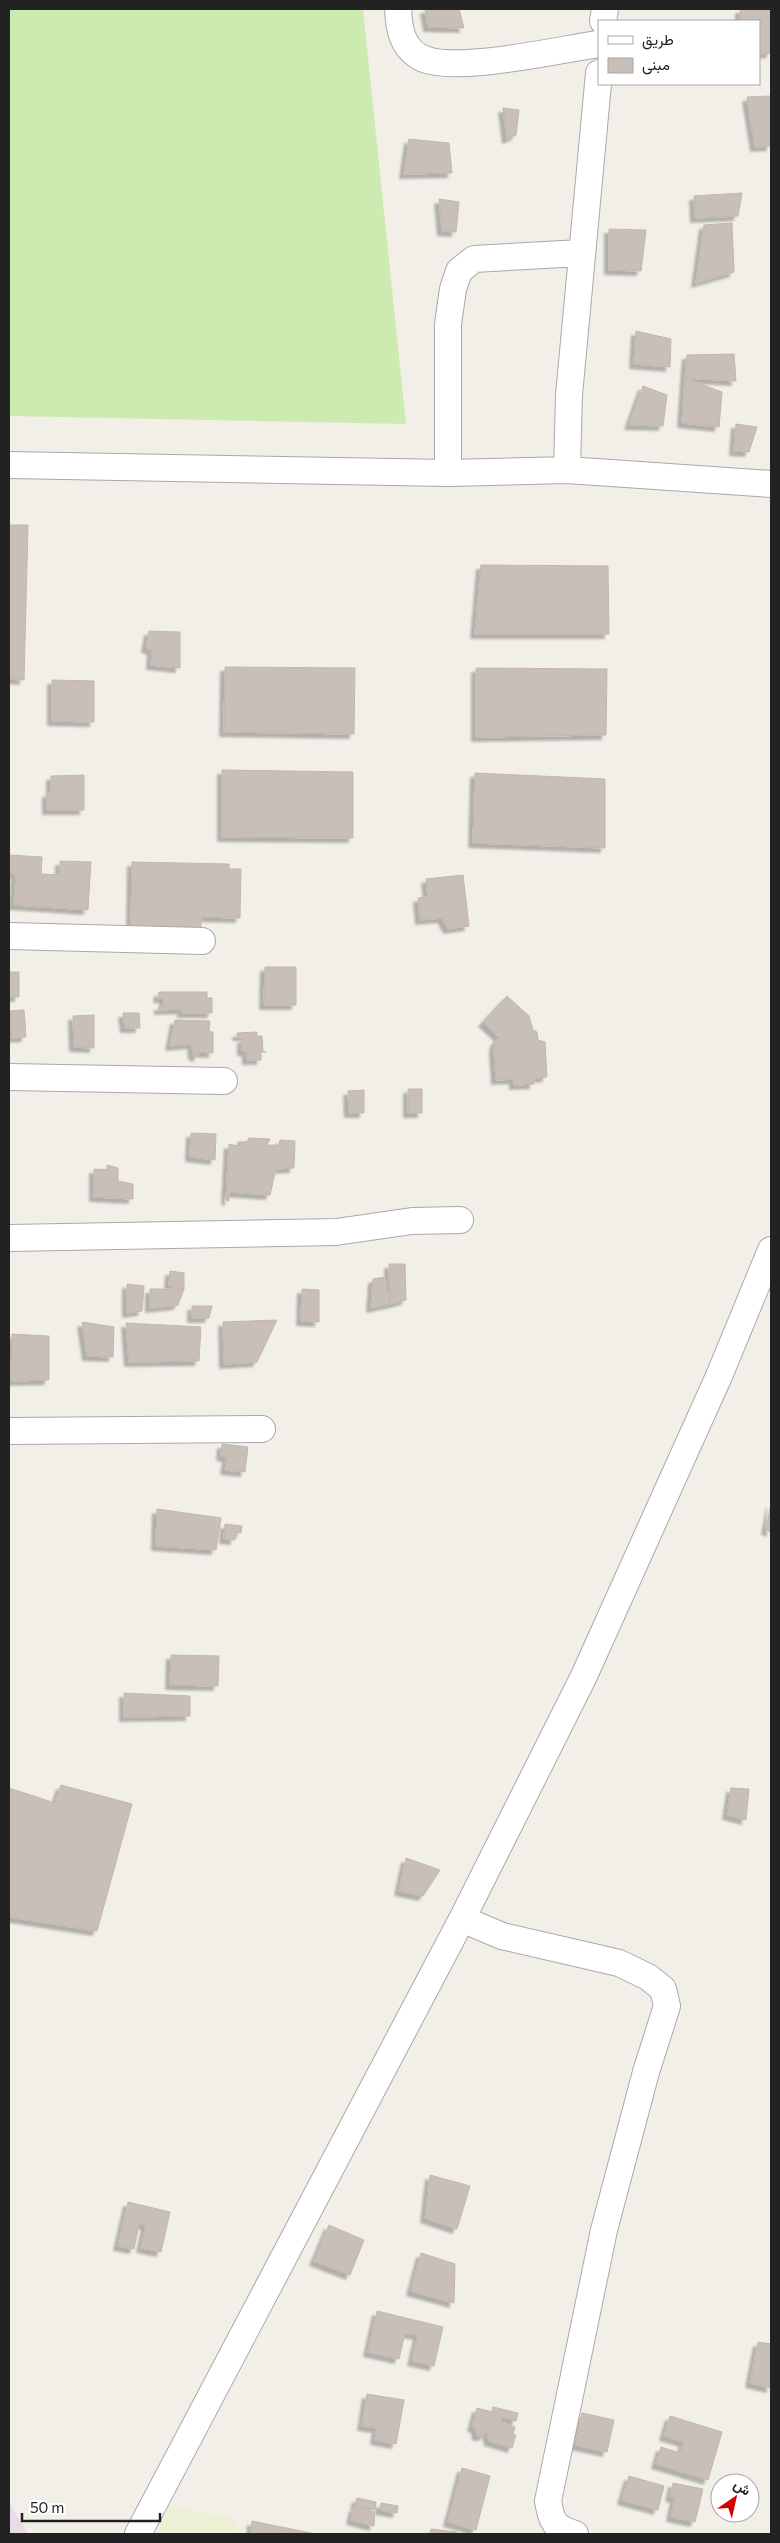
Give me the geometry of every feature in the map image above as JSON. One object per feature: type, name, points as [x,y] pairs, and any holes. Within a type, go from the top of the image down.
[{"type":"street","points":[[398,9],[401,34],[405,44],[416,55],[431,61],[463,63],[598,44]]},
{"type":"street","points":[[567,470],[569,395],[598,83]]},
{"type":"street","points":[[448,473],[448,324],[453,289],[460,271],[474,259],[581,253]]},
{"type":"street","points":[[9,465],[448,473],[567,470],[771,484]]},
{"type":"street","points":[[9,936],[202,941]]},
{"type":"street","points":[[9,1077],[224,1080]]},
{"type":"street","points":[[9,1238],[336,1232],[412,1221],[460,1220]]},
{"type":"street","points":[[138,2534],[462,1920],[584,1676],[720,1376],[771,1250]]},
{"type":"street","points":[[9,1431],[262,1429]]},
{"type":"street","points":[[462,1920],[502,1936],[618,1963],[648,1976],[663,1989],[667,2006],[646,2072],[604,2230],[548,2501],[551,2518],[560,2529],[575,2534]]},
{"type":"shaded area","points":[[9,2502],[28,2534],[9,2534]]},
{"type":"green space","points":[[9,9],[363,9],[406,424],[9,416]]},
{"type":"green space","points":[[170,2506],[234,2518],[238,2534],[157,2534]]},
{"type":"building","points":[[425,9],[459,9],[464,28],[428,27]]},
{"type":"building","points":[[740,9],[771,9],[771,53],[760,54],[760,20],[740,20]]},
{"type":"building","points":[[771,96],[771,146],[755,147],[747,97]]},
{"type":"building","points":[[503,108],[519,110],[516,135],[507,139]]},
{"type":"building","points":[[409,139],[449,143],[452,173],[404,174]]},
{"type":"building","points":[[742,193],[738,216],[695,218],[694,196]]},
{"type":"building","points":[[439,199],[459,202],[456,232],[442,231]]},
{"type":"building","points":[[732,223],[734,272],[696,283],[704,225]]},
{"type":"building","points":[[609,229],[646,230],[641,271],[609,270]]},
{"type":"building","points":[[636,331],[671,339],[670,367],[634,364]]},
{"type":"building","points":[[734,354],[736,381],[685,378],[687,355]]},
{"type":"building","points":[[685,378],[722,392],[719,427],[682,423]]},
{"type":"building","points":[[643,386],[667,395],[663,426],[629,425]]},
{"type":"building","points":[[736,424],[757,427],[749,452],[734,451]]},
{"type":"building","points":[[9,525],[28,525],[24,680],[9,679]]},
{"type":"building","points":[[481,565],[608,566],[609,634],[475,634]]},
{"type":"building","points":[[149,631],[180,632],[180,668],[151,665],[152,650],[146,648]]},
{"type":"building","points":[[225,667],[355,668],[354,734],[224,732]]},
{"type":"building","points":[[476,668],[607,669],[606,735],[476,737]]},
{"type":"building","points":[[52,680],[94,681],[94,722],[52,721]]},
{"type":"building","points":[[222,770],[353,772],[353,838],[222,837]]},
{"type":"building","points":[[475,773],[605,779],[605,848],[473,843]]},
{"type":"building","points":[[84,775],[84,810],[47,810],[47,793],[51,793],[51,776]]},
{"type":"building","points":[[9,855],[42,857],[41,874],[60,875],[60,861],[91,862],[88,910],[14,905],[16,874],[9,873]]},
{"type":"building","points":[[132,862],[229,864],[229,869],[241,869],[240,918],[201,917],[201,929],[131,927]]},
{"type":"building","points":[[463,875],[469,926],[448,929],[442,918],[420,920],[418,898],[428,897],[426,879]]},
{"type":"building","points":[[265,967],[296,967],[296,1005],[264,1005]]},
{"type":"building","points":[[9,972],[19,972],[19,997],[9,997]]},
{"type":"building","points":[[159,992],[207,992],[207,998],[212,998],[212,1013],[182,1013],[182,1009],[159,1010],[159,1006],[164,1006],[164,998],[158,998]]},
{"type":"building","points":[[507,996],[529,1016],[533,1030],[537,1032],[538,1040],[545,1042],[547,1077],[534,1078],[534,1084],[514,1085],[514,1079],[496,1080],[494,1050],[495,1042],[499,1037],[483,1022]]},
{"type":"building","points":[[24,1010],[26,1037],[12,1038],[10,1011]]},
{"type":"building","points":[[123,1013],[139,1013],[140,1028],[125,1028]]},
{"type":"building","points":[[94,1015],[94,1048],[74,1047],[73,1016]]},
{"type":"building","points":[[175,1020],[210,1021],[209,1031],[213,1032],[213,1053],[199,1052],[198,1057],[193,1055],[192,1044],[170,1046]]},
{"type":"building","points":[[257,1032],[257,1036],[262,1036],[263,1051],[266,1052],[261,1052],[261,1060],[247,1060],[247,1052],[242,1051],[242,1039],[246,1039],[246,1036],[237,1036],[237,1033]]},
{"type":"building","points":[[408,1089],[422,1089],[422,1113],[408,1113]]},
{"type":"building","points":[[364,1090],[364,1113],[349,1113],[348,1091]]},
{"type":"building","points":[[191,1133],[216,1134],[215,1160],[190,1157]]},
{"type":"building","points":[[249,1138],[270,1139],[267,1145],[279,1145],[280,1140],[295,1141],[294,1168],[276,1169],[270,1195],[229,1192],[229,1201],[226,1200],[229,1144],[237,1146],[238,1142],[247,1142]]},
{"type":"building","points":[[107,1165],[118,1168],[118,1181],[133,1184],[133,1199],[94,1197],[94,1169],[107,1170]]},
{"type":"building","points":[[389,1264],[405,1264],[406,1300],[390,1304]]},
{"type":"building","points":[[170,1271],[184,1273],[184,1289],[169,1286]]},
{"type":"building","points":[[385,1277],[390,1304],[371,1308],[373,1279]]},
{"type":"building","points":[[127,1284],[144,1286],[142,1311],[127,1313]]},
{"type":"building","points":[[150,1289],[184,1289],[178,1305],[150,1308]]},
{"type":"building","points":[[302,1289],[319,1290],[319,1322],[301,1321]]},
{"type":"building","points":[[192,1306],[212,1306],[209,1318],[192,1318]]},
{"type":"building","points":[[277,1320],[257,1362],[224,1364],[223,1322]]},
{"type":"building","points":[[82,1322],[114,1327],[113,1357],[87,1356]]},
{"type":"building","points":[[126,1323],[201,1327],[199,1361],[129,1362]]},
{"type":"building","points":[[12,1334],[49,1336],[49,1380],[11,1381]]},
{"type":"building","points":[[222,1444],[248,1447],[245,1472],[225,1470],[227,1457],[221,1456]]},
{"type":"building","points":[[771,1504],[771,1532],[766,1530]]},
{"type":"building","points":[[157,1509],[221,1518],[216,1550],[156,1546]]},
{"type":"building","points":[[225,1524],[242,1526],[241,1533],[235,1532],[235,1540],[224,1539]]},
{"type":"building","points":[[171,1655],[219,1656],[218,1686],[170,1685]]},
{"type":"building","points":[[124,1693],[190,1696],[190,1716],[124,1717]]},
{"type":"building","points":[[61,1785],[132,1804],[97,1931],[9,1917],[9,1788],[55,1803]]},
{"type":"building","points":[[731,1788],[749,1789],[746,1820],[727,1815]]},
{"type":"building","points":[[406,1858],[440,1870],[423,1896],[399,1891]]},
{"type":"building","points":[[430,2175],[470,2186],[457,2229],[425,2218]]},
{"type":"building","points":[[128,2202],[170,2212],[161,2252],[141,2248],[146,2225],[139,2224],[134,2249],[118,2246]]},
{"type":"building","points":[[329,2225],[364,2240],[350,2275],[314,2261]]},
{"type":"building","points":[[421,2253],[455,2264],[454,2303],[411,2291]]},
{"type":"building","points":[[377,2311],[443,2327],[434,2366],[412,2361],[418,2335],[405,2333],[399,2359],[368,2352]]},
{"type":"building","points":[[758,2342],[771,2344],[771,2388],[750,2383]]},
{"type":"building","points":[[367,2394],[404,2400],[396,2444],[375,2440],[377,2428],[362,2426]]},
{"type":"building","points":[[493,2407],[518,2413],[516,2421],[502,2417],[500,2423],[515,2427],[513,2435],[516,2435],[512,2448],[489,2441],[487,2432],[483,2436],[477,2436],[476,2428],[472,2427],[477,2408],[492,2412]]},
{"type":"building","points":[[582,2413],[614,2420],[607,2452],[575,2445]]},
{"type":"building","points":[[670,2416],[722,2432],[708,2480],[656,2464],[661,2447],[680,2453],[684,2442],[664,2436]]},
{"type":"building","points":[[462,2468],[490,2476],[476,2530],[448,2522]]},
{"type":"building","points":[[629,2476],[664,2486],[658,2510],[622,2500]]},
{"type":"building","points":[[673,2483],[703,2489],[695,2522],[671,2517],[675,2498],[670,2497]]},
{"type":"building","points":[[357,2498],[376,2502],[375,2510],[355,2505]]},
{"type":"building","points":[[381,2503],[398,2506],[397,2513],[380,2510]]},
{"type":"building","points":[[354,2507],[375,2512],[374,2526],[351,2520]]},
{"type":"building","points":[[252,2521],[316,2534],[251,2534]]},
{"type":"building","points":[[431,2529],[457,2532],[457,2534],[430,2534]]}]
